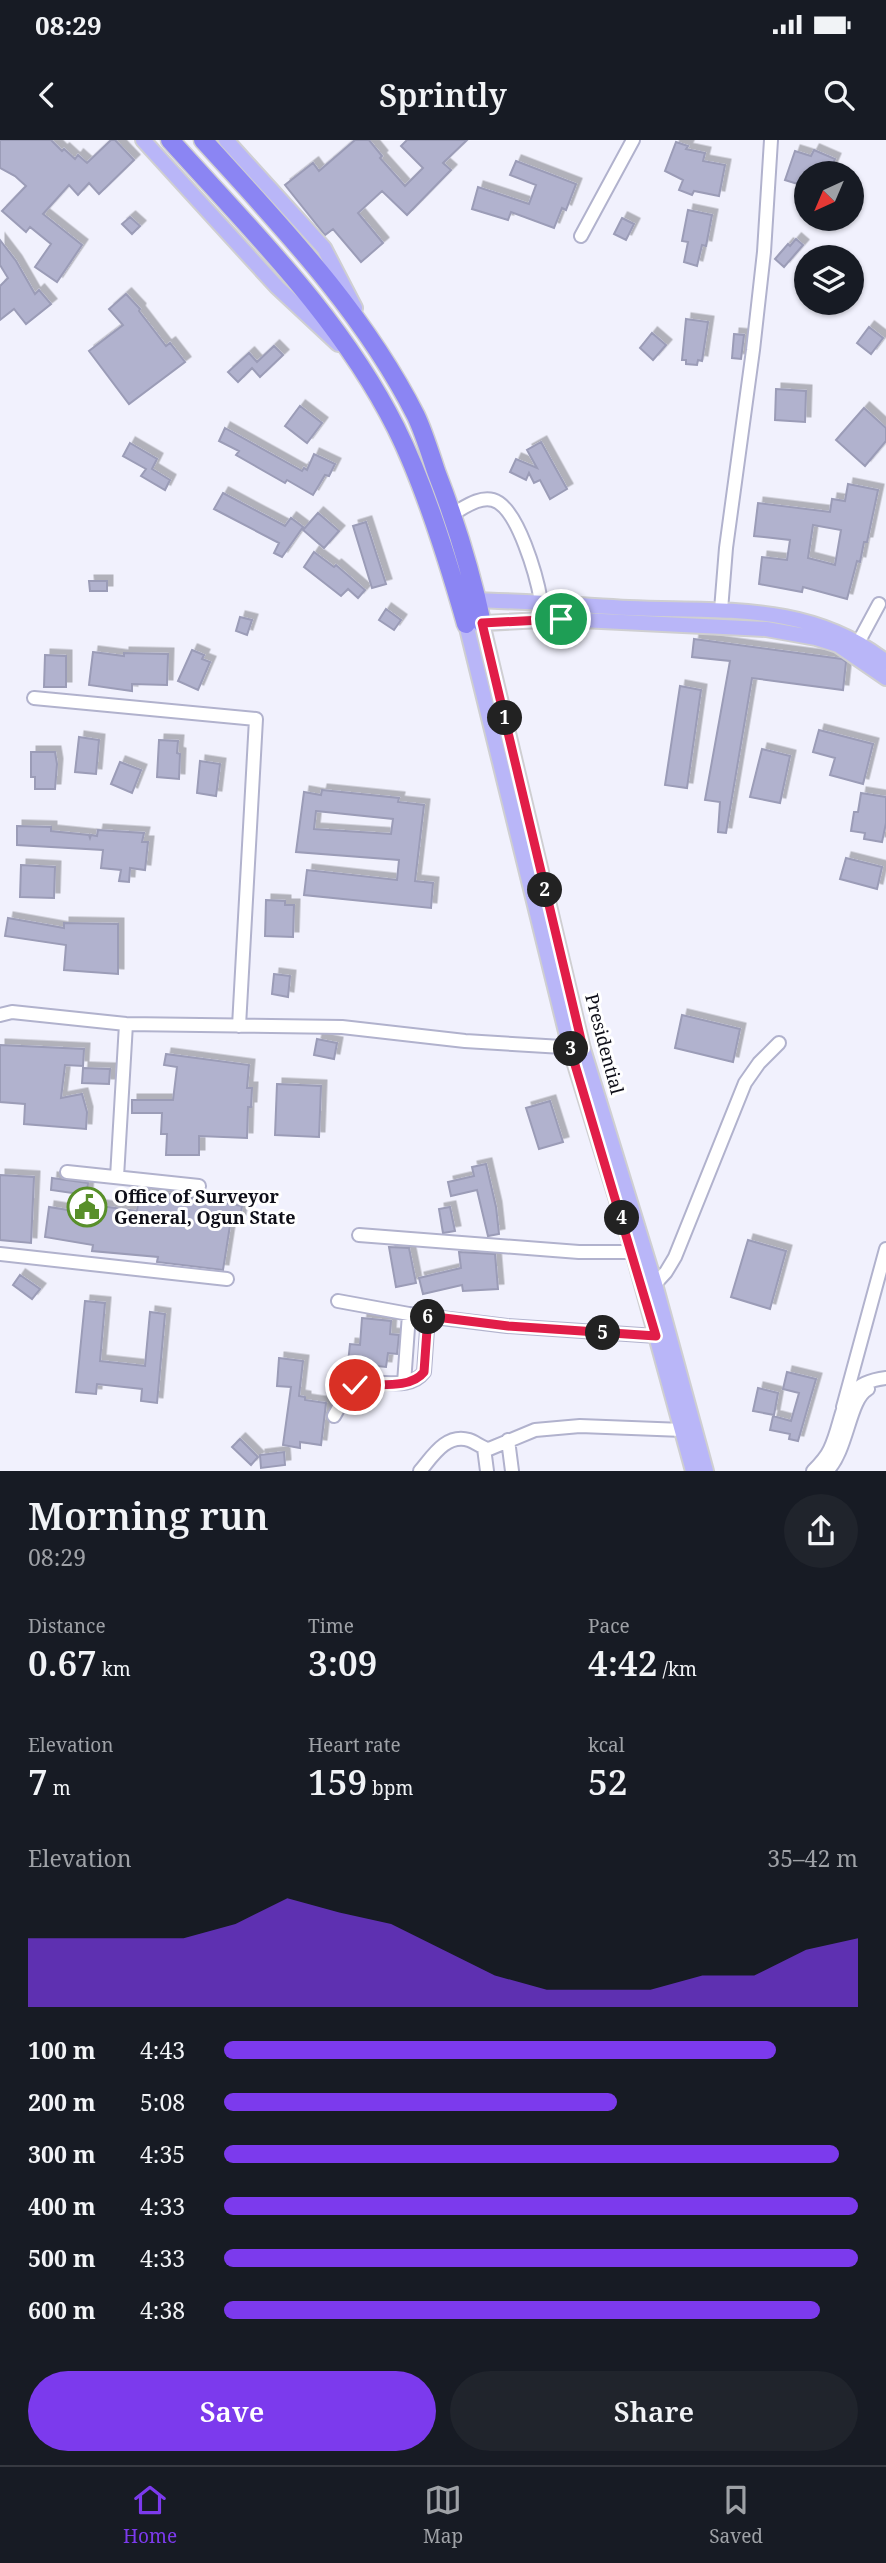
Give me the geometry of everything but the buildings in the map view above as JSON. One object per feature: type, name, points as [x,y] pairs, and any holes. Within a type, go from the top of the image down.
[{"type":"highway","points":[[170,140],[289,272],[358,363],[396,429],[441,543],[468,600]]},
{"type":"highway","points":[[203,140],[307,255],[377,349],[417,418],[452,514],[474,623]]},
{"type":"main road","points":[[143,140],[277,287],[358,363]]},
{"type":"main road","points":[[226,140],[324,248],[377,349]]},
{"type":"main road","points":[[468,600],[720,610],[797,618],[821,625],[858,643],[886,662]]},
{"type":"main road","points":[[703,1470],[682,1430],[577,1048],[474,623],[561,619],[766,629],[838,645],[886,678]]},
{"type":"main road","name":"Presidential","points":[[577,1048],[655,1284],[703,1470]]},
{"type":"street","points":[[581,236],[633,140]]},
{"type":"street","points":[[720,610],[755,338],[771,140]]},
{"type":"street","points":[[452,514],[479,500],[490,499],[500,503],[512,520],[536,572],[541,601]]},
{"type":"street","points":[[858,643],[879,604]]},
{"type":"street","points":[[34,698],[256,719],[239,1026]]},
{"type":"street","points":[[0,1015],[12,1012],[127,1024],[342,1027],[465,1041],[577,1048]]},
{"type":"street","points":[[117,1177],[127,1024]]},
{"type":"street","points":[[655,1284],[676,1257],[744,1083],[779,1043]]},
{"type":"street","points":[[67,1172],[199,1186]]},
{"type":"street","points":[[359,1235],[579,1252],[633,1252]]},
{"type":"street","points":[[813,1471],[830,1449],[886,1249]]},
{"type":"street","points":[[0,1254],[227,1279]]},
{"type":"street","points":[[338,1301],[409,1314],[508,1326],[656,1336]]},
{"type":"street","points":[[404,1383],[409,1314]]},
{"type":"street","points":[[334,1416],[349,1390],[355,1385],[415,1381],[424,1372],[428,1316]]},
{"type":"street","points":[[843,1407],[848,1396],[860,1385],[886,1378]]},
{"type":"street","points":[[827,1471],[840,1452],[855,1403],[863,1392],[886,1384]]},
{"type":"street","points":[[420,1471],[443,1444],[456,1439],[468,1440],[489,1449],[535,1430],[580,1426],[682,1430]]},
{"type":"street","points":[[508,1440],[512,1471]]},
{"type":"street","points":[[484,1448],[487,1471]]},
{"type":"place","name":"Office of Surveyor General, Ogun State","points":[[87,1207]]},
{"type":"route","points":[[355,1385],[404,1383],[421,1377],[424,1372],[428,1316],[508,1326],[656,1336],[570,1048],[583,1048],[482,623],[561,619]]}]
